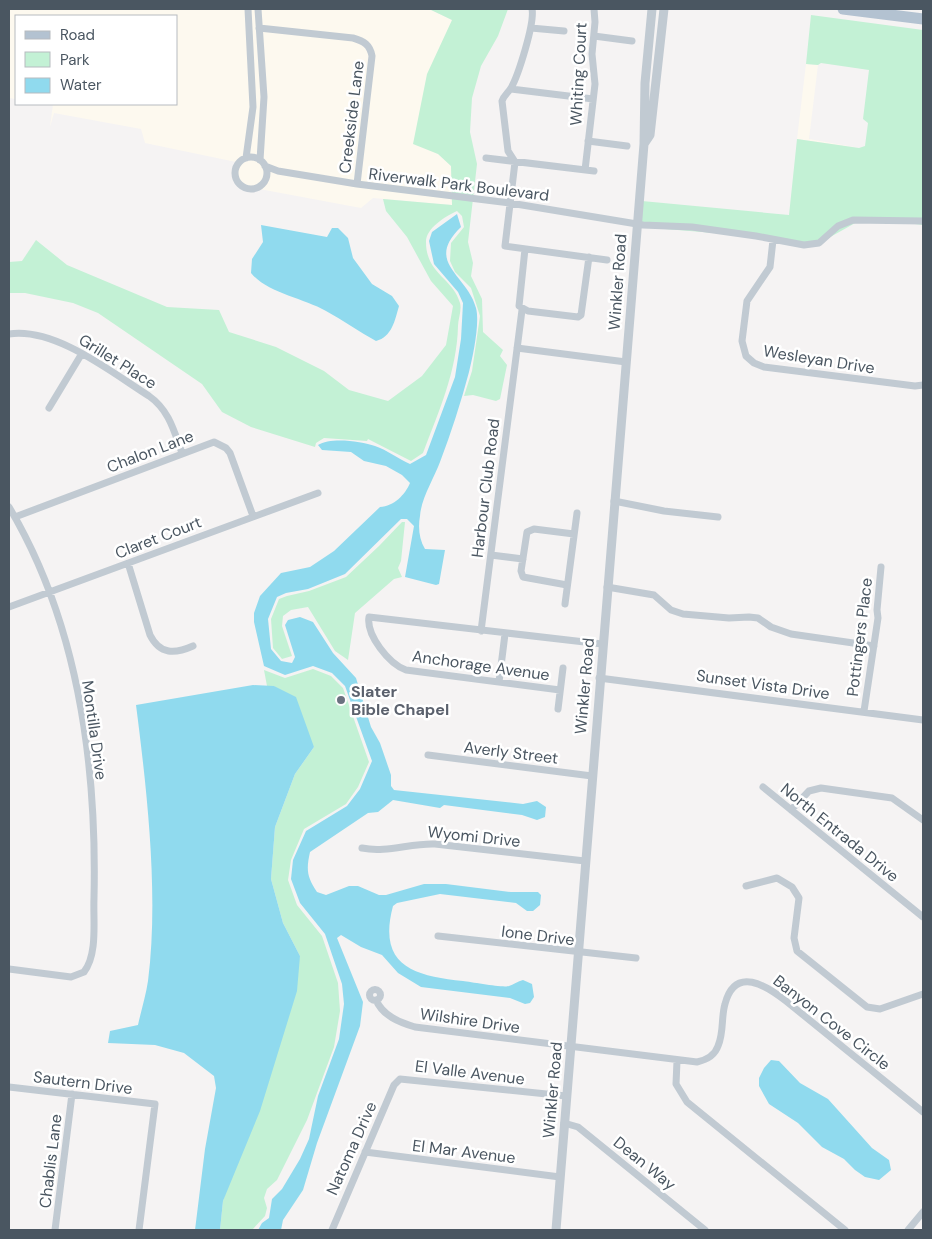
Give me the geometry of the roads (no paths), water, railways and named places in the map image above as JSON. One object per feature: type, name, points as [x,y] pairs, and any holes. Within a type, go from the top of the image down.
[{"type":"main road","points":[[843,9],[923,19]]},
{"type":"street","points":[[248,9],[253,107],[246,158],[236,168],[235,175],[240,184],[248,188],[255,188],[263,183],[266,176],[262,163],[264,97],[258,9]]},
{"type":"street","points":[[532,9],[531,28],[511,89],[504,95],[501,108],[508,151],[515,162],[505,246],[607,260]]},
{"type":"street","name":"Whiting Court","points":[[585,170],[595,77],[592,54],[594,9]]},
{"type":"street","name":"Winkler Road","points":[[556,1230],[599,678],[644,144],[645,84],[652,9]]},
{"type":"street","name":"Winkler Road","points":[[644,144],[650,135],[664,9]]},
{"type":"street","name":"Creekside Lane","points":[[259,28],[360,40],[367,44],[371,50],[372,56],[357,184]]},
{"type":"street","points":[[531,28],[564,31]]},
{"type":"street","points":[[594,36],[632,41]]},
{"type":"street","points":[[511,89],[593,99]]},
{"type":"street","points":[[588,141],[627,146]]},
{"type":"street","points":[[246,158],[262,163]]},
{"type":"street","points":[[486,158],[594,171]]},
{"type":"street","name":"Riverwalk Park Boulevard","points":[[262,163],[278,171],[357,184],[510,203],[637,222],[643,225],[692,227],[747,234],[804,245],[819,243],[838,226],[853,220],[923,220]]},
{"type":"street","points":[[266,176],[278,171]]},
{"type":"street","name":"Wesleyan Drive","points":[[773,240],[770,267],[747,301],[742,341],[744,351],[750,360],[764,367],[897,384],[923,385]]},
{"type":"street","name":"Harbour Club Road","points":[[481,631],[522,310],[519,306],[525,249]]},
{"type":"street","points":[[522,310],[578,317],[581,315],[584,311],[589,257]]},
{"type":"street","name":"Grillet Place","points":[[9,334],[28,333],[50,338],[161,405],[169,416],[182,453]]},
{"type":"street","points":[[517,348],[626,362]]},
{"type":"street","points":[[49,408],[81,355]]},
{"type":"street","name":"Chalon Lane","points":[[15,517],[214,442],[226,448],[253,516]]},
{"type":"street","name":"Claret Court","points":[[9,607],[318,493]]},
{"type":"street","points":[[614,501],[664,511],[718,517]]},
{"type":"street","name":"Montilla Drive","points":[[9,507],[49,592],[71,663],[89,782],[94,896],[91,953],[86,969],[78,976],[71,977],[9,969]]},
{"type":"street","points":[[565,604],[577,513]]},
{"type":"street","points":[[567,585],[523,577],[523,559],[527,532],[534,529],[574,534]]},
{"type":"street","points":[[491,555],[523,559]]},
{"type":"street","points":[[128,563],[150,635],[155,644],[163,650],[172,652],[193,646]]},
{"type":"street","name":"Pottingers Place","points":[[864,711],[878,618],[881,567]]},
{"type":"street","points":[[607,587],[654,595],[671,610],[683,614],[730,618],[749,617],[791,634],[874,646]]},
{"type":"street","name":"Anchorage Avenue","points":[[481,631],[369,617],[368,624],[372,635],[400,668],[560,690]]},
{"type":"street","points":[[481,631],[602,644]]},
{"type":"street","points":[[500,682],[505,634]]},
{"type":"street","name":"Anchorage Avenue","points":[[558,709],[563,668]]},
{"type":"street","name":"Sunset Vista Drive","points":[[599,678],[923,720]]},
{"type":"street","name":"Averly Street","points":[[428,756],[592,776]]},
{"type":"street","name":"North Entrada Drive","points":[[763,787],[923,917]]},
{"type":"street","points":[[791,810],[814,788],[828,788],[892,798],[923,820]]},
{"type":"street","name":"Wyomi Drive","points":[[362,848],[385,850],[420,844],[435,844],[585,861]]},
{"type":"street","points":[[746,886],[776,878],[796,892],[799,898],[794,938],[797,951],[867,1007],[880,1009],[923,994]]},
{"type":"street","name":"Ione Drive","points":[[438,936],[636,958]]},
{"type":"street","name":"Banyon Cove Circle","points":[[570,1046],[677,1061],[697,1062],[704,1060],[715,1052],[720,1039],[727,997],[733,989],[742,983],[756,982],[768,987],[786,1001],[923,1112]]},
{"type":"street","name":"Wilshire Drive","points":[[376,1000],[379,1007],[390,1017],[415,1027],[570,1046]]},
{"type":"street","points":[[677,1061],[676,1084],[686,1102],[845,1230]]},
{"type":"street","name":"El Valle Avenue","points":[[400,1079],[566,1096]]},
{"type":"street","name":"Natoma Drive","points":[[332,1230],[394,1085],[400,1079]]},
{"type":"street","name":"Sautern Drive","points":[[9,1087],[155,1104],[139,1230]]},
{"type":"street","name":"Chablis Lane","points":[[55,1230],[72,1094]]},
{"type":"street","name":"Dean Way","points":[[564,1123],[578,1127],[706,1230]]},
{"type":"street","name":"El Mar Avenue","points":[[365,1152],[560,1177]]},
{"type":"street","points":[[908,1230],[923,1212]]},
{"type":"water","points":[[457,214],[461,227],[451,239],[446,250],[447,259],[451,268],[471,296],[476,308],[477,322],[476,340],[463,395],[444,451],[421,509],[419,533],[425,549],[445,550],[439,584],[436,585],[405,577],[414,526],[407,519],[401,519],[345,574],[308,589],[286,593],[277,597],[268,619],[271,649],[281,661],[292,663],[295,657],[285,625],[288,620],[300,617],[313,622],[333,653],[356,678],[371,727],[380,743],[391,775],[391,786],[394,790],[523,804],[537,801],[546,807],[545,817],[537,820],[522,815],[444,805],[440,808],[393,800],[378,812],[368,813],[310,852],[308,864],[309,877],[314,887],[317,892],[326,895],[349,886],[358,886],[379,895],[386,895],[424,884],[446,884],[511,892],[538,892],[541,895],[540,905],[533,911],[527,911],[516,903],[440,894],[397,903],[393,906],[389,926],[390,942],[395,955],[415,971],[445,979],[501,986],[509,986],[523,980],[532,984],[534,997],[530,1003],[525,1004],[510,998],[421,987],[398,973],[382,955],[361,947],[341,935],[337,938],[363,1002],[360,1026],[317,1143],[303,1190],[283,1220],[281,1230],[258,1230],[262,1223],[269,1218],[272,1199],[282,1189],[300,1159],[309,1139],[318,1096],[339,1039],[344,1004],[342,984],[325,934],[300,903],[291,879],[293,860],[306,831],[347,806],[360,789],[372,761],[345,686],[332,673],[313,666],[285,675],[264,666],[254,622],[254,613],[260,596],[281,573],[310,567],[334,551],[380,507],[390,505],[398,499],[410,483],[402,475],[386,466],[364,461],[351,452],[322,450],[318,445],[338,440],[369,444],[410,464],[426,455],[455,377],[461,339],[463,303],[458,292],[434,264],[429,241],[432,232]]},
{"type":"water","points":[[261,225],[327,237],[332,228],[338,228],[348,238],[353,258],[372,284],[392,296],[399,306],[394,322],[386,336],[376,341],[317,306],[266,286],[258,280],[251,273],[252,259],[263,242]]},
{"type":"water","points":[[253,685],[274,686],[296,697],[314,747],[295,774],[275,827],[271,879],[283,923],[300,956],[297,991],[260,1111],[223,1201],[220,1230],[195,1230],[205,1149],[216,1088],[214,1076],[184,1053],[155,1045],[108,1043],[110,1031],[138,1025],[147,986],[151,948],[152,879],[148,807],[136,705]]},
{"type":"water","points":[[771,1060],[779,1061],[800,1083],[828,1099],[872,1148],[889,1160],[891,1170],[879,1180],[865,1177],[844,1159],[822,1147],[798,1123],[769,1104],[759,1086],[759,1078]]},
{"type":"place","name":"Slater Bible Chapel","points":[[341,700]]}]
